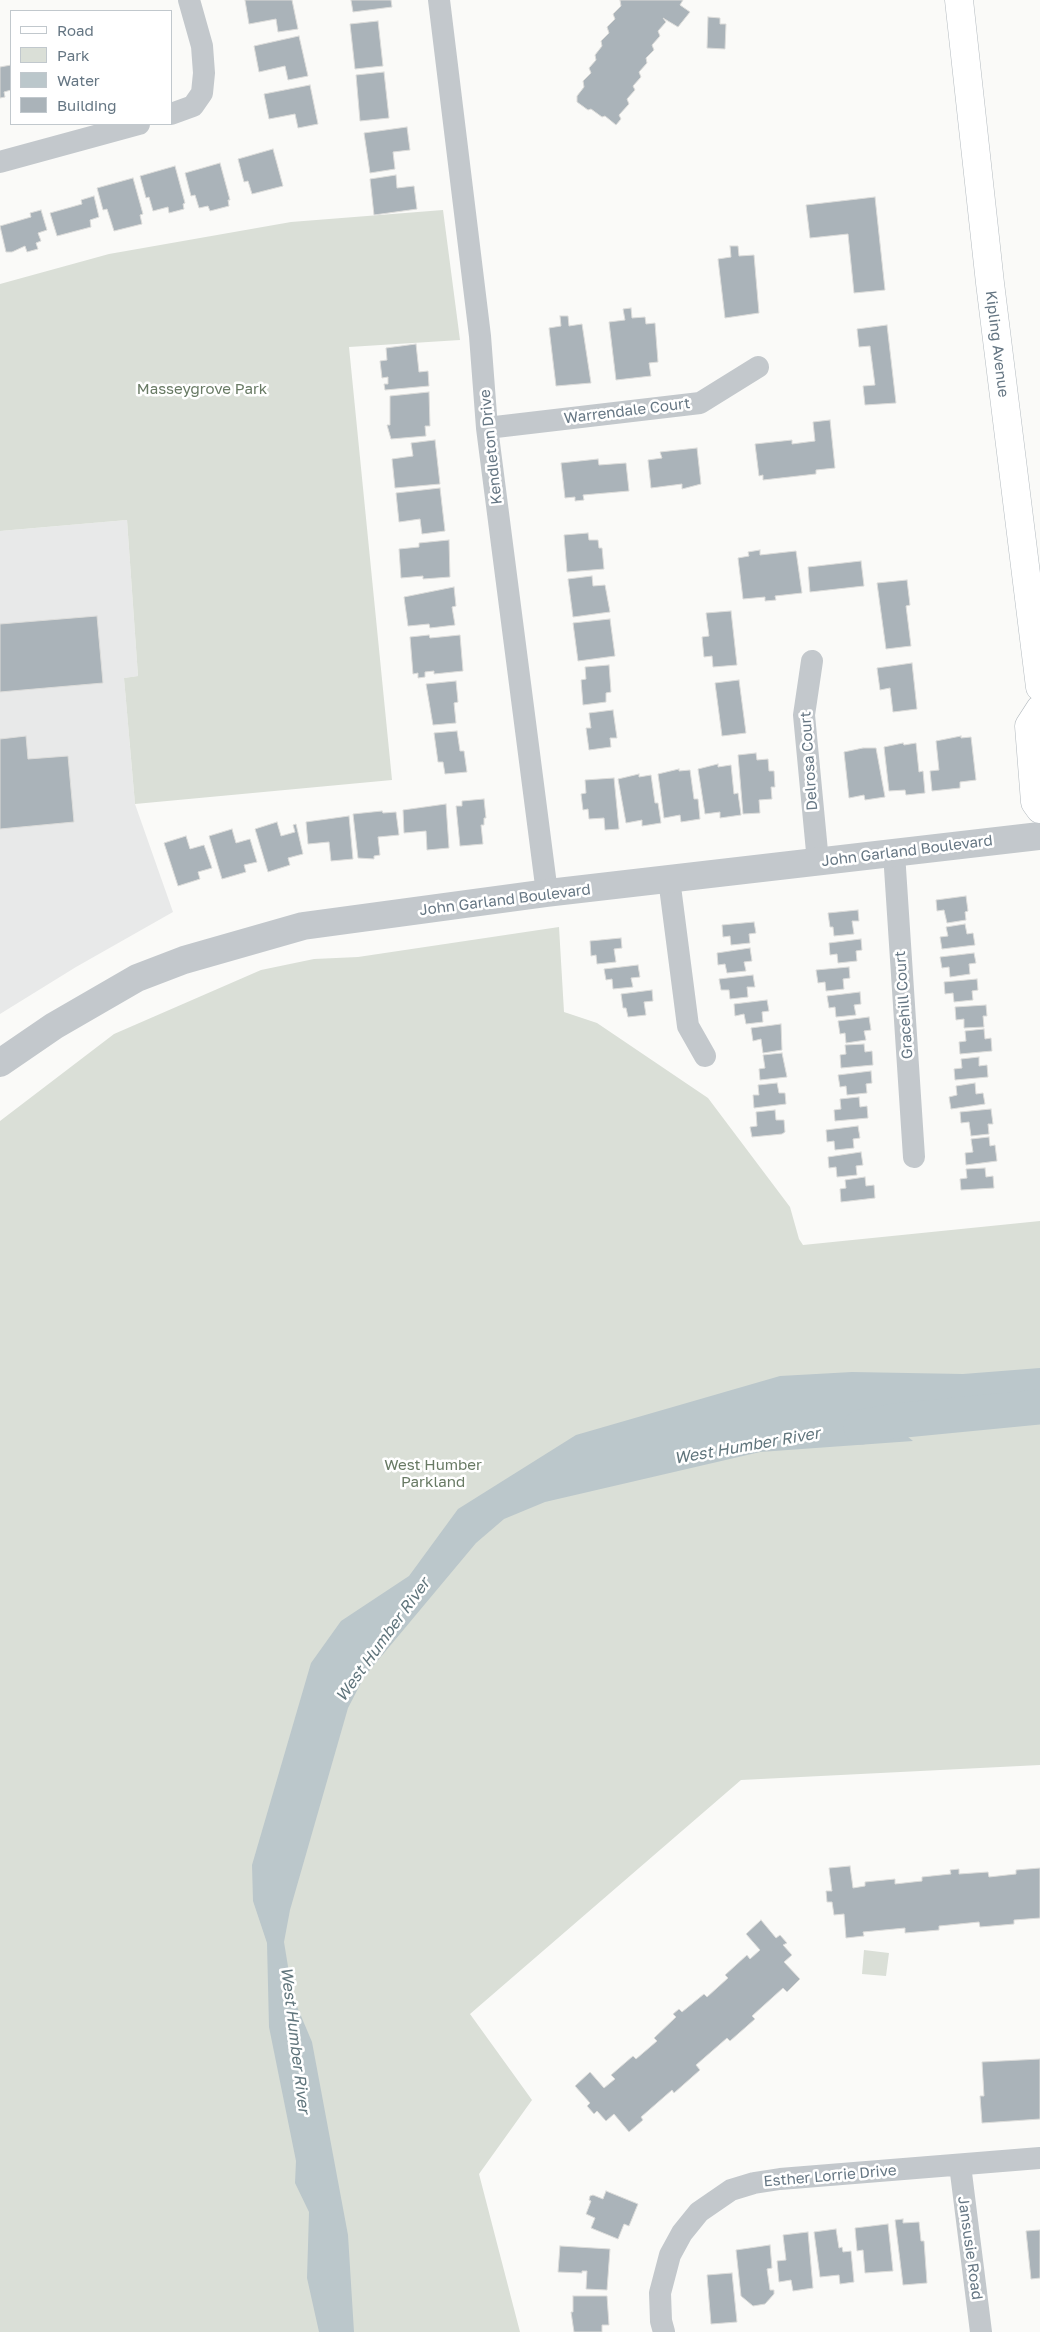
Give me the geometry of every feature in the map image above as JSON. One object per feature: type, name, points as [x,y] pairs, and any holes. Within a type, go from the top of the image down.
[{"type":"main road","name":"Kipling Avenue","points":[[959,0],[991,293],[1040,687]]},
{"type":"main road","points":[[1040,709],[1029,726],[1036,802],[1040,809]]},
{"type":"street","points":[[172,114],[193,106],[202,93],[204,73],[202,46],[189,0]]},
{"type":"street","name":"Kendleton Drive","points":[[439,0],[480,336],[487,428],[548,893]]},
{"type":"street","points":[[0,162],[135,125]]},
{"type":"street","name":"Warrendale Court","points":[[487,428],[700,403],[758,367]]},
{"type":"street","name":"Delrosa Court","points":[[812,661],[804,715],[818,862]]},
{"type":"street","name":"John Garland Boulevard","points":[[0,1063],[54,1026],[137,978],[200,955],[303,926],[548,893],[1040,836]]},
{"type":"street","name":"Gracehill Court","points":[[894,853],[914,1157]]},
{"type":"street","points":[[669,879],[688,1026],[704,1056]]},
{"type":"street","name":"Esther Lorrie Drive","points":[[664,2332],[661,2321],[660,2293],[670,2256],[682,2233],[699,2212],[722,2195],[754,2183],[780,2179],[1040,2158]]},
{"type":"street","name":"Jansusie Road","points":[[960,2165],[982,2332]]},
{"type":"shaded area","points":[[127,520],[138,676],[124,678],[135,804],[173,912],[76,967],[0,1014],[0,531]]},
{"type":"green space","name":"Masseygrove Park","points":[[443,210],[460,340],[349,347],[392,780],[135,804],[124,678],[138,676],[127,520],[0,531],[0,284],[109,254],[291,222]]},
{"type":"green space","name":"West Humber Parkland","points":[[559,927],[564,1012],[597,1023],[708,1098],[790,1207],[799,1239],[803,1245],[1040,1221],[1040,1765],[741,1780],[470,2014],[532,2100],[479,2174],[520,2332],[0,2332],[0,1121],[114,1034],[261,970],[314,959],[358,957]]},
{"type":"green space","points":[[864,1950],[889,1953],[886,1976],[862,1974]]},
{"type":"water","points":[[1040,1368],[1040,1397],[950,1399],[911,1414],[902,1432],[913,1441],[760,1452],[545,1502],[504,1519],[476,1543],[364,1677],[348,1708],[290,1910],[284,1942],[293,1997],[312,2042],[348,2235],[354,2332],[319,2332],[307,2278],[309,2212],[295,2183],[296,2161],[269,2027],[267,1943],[253,1901],[252,1865],[311,1663],[341,1621],[409,1576],[458,1509],[576,1435],[780,1376],[852,1372],[963,1374]]},
{"type":"building","points":[[245,0],[292,0],[298,29],[278,32],[276,19],[249,24]]},
{"type":"building","points":[[351,0],[391,0],[392,7],[353,12]]},
{"type":"building","points":[[620,0],[683,0],[680,5],[690,12],[678,27],[663,18],[666,22],[658,31],[660,36],[652,45],[654,50],[646,58],[647,63],[639,72],[641,77],[633,86],[635,90],[627,99],[629,104],[619,115],[621,119],[616,125],[605,116],[602,117],[591,109],[588,110],[577,102],[577,96],[584,87],[583,81],[591,73],[589,68],[596,60],[595,55],[602,46],[601,41],[609,33],[607,27],[615,19],[613,14],[621,6]]},
{"type":"building","points":[[708,17],[720,18],[720,24],[726,24],[725,49],[707,48]]},
{"type":"building","points":[[378,21],[383,66],[355,69],[350,24]]},
{"type":"building","points":[[299,36],[308,76],[288,80],[285,66],[259,72],[254,46]]},
{"type":"building","points":[[10,65],[10,90],[4,92],[5,97],[0,98],[0,67]]},
{"type":"building","points":[[384,72],[389,118],[360,121],[356,75]]},
{"type":"building","points":[[310,85],[318,124],[298,128],[295,114],[269,119],[264,94]]},
{"type":"building","points":[[407,127],[410,150],[393,152],[395,169],[370,173],[364,133]]},
{"type":"building","points":[[273,149],[283,186],[252,194],[248,181],[244,182],[238,159]]},
{"type":"building","points":[[220,163],[230,200],[228,200],[229,206],[210,211],[208,206],[199,208],[195,195],[191,196],[185,173]]},
{"type":"building","points":[[175,166],[185,203],[183,204],[184,209],[169,213],[168,207],[153,211],[149,197],[146,198],[140,176]]},
{"type":"building","points":[[396,175],[397,188],[414,186],[417,209],[374,215],[370,179]]},
{"type":"building","points":[[133,178],[143,214],[140,215],[142,224],[114,231],[107,209],[103,210],[97,188]]},
{"type":"building","points":[[94,196],[99,217],[90,220],[91,227],[57,236],[50,213],[82,204],[81,200]]},
{"type":"building","points":[[875,197],[885,290],[854,293],[848,234],[810,238],[806,205]]},
{"type":"building","points":[[41,210],[47,230],[38,233],[41,241],[36,243],[38,249],[27,252],[25,246],[12,252],[6,252],[0,226],[31,217],[30,213]]},
{"type":"building","points":[[730,246],[738,246],[739,256],[754,255],[759,313],[725,318],[718,259],[731,257]]},
{"type":"building","points":[[631,308],[632,318],[645,317],[646,324],[655,323],[658,362],[649,363],[651,376],[616,380],[609,322],[625,320],[623,309]]},
{"type":"building","points":[[560,316],[568,316],[569,326],[582,324],[591,383],[556,386],[549,328],[561,326]]},
{"type":"building","points":[[887,325],[896,403],[865,405],[863,386],[875,385],[870,346],[859,347],[857,329]]},
{"type":"building","points":[[416,344],[419,372],[428,371],[429,386],[385,390],[384,384],[388,384],[388,377],[382,378],[380,361],[387,360],[386,348]]},
{"type":"building","points":[[429,392],[430,426],[425,426],[426,436],[391,439],[387,425],[390,425],[390,396]]},
{"type":"building","points":[[830,420],[835,468],[816,470],[816,474],[763,480],[763,475],[759,476],[755,444],[792,440],[792,444],[815,441],[813,422]]},
{"type":"building","points":[[435,440],[440,484],[395,488],[392,459],[413,456],[411,443]]},
{"type":"building","points":[[697,448],[701,484],[682,489],[682,484],[651,488],[648,460],[662,458],[660,452]]},
{"type":"building","points":[[598,459],[599,465],[626,463],[629,491],[583,495],[584,500],[575,501],[575,497],[565,498],[561,463]]},
{"type":"building","points":[[440,488],[445,531],[422,534],[420,519],[399,522],[396,493]]},
{"type":"building","points":[[588,533],[589,540],[598,540],[599,548],[602,548],[604,569],[567,572],[564,535]]},
{"type":"building","points":[[449,540],[450,577],[423,579],[423,576],[401,578],[399,549],[419,547],[419,543]]},
{"type":"building","points":[[760,550],[760,555],[796,551],[802,593],[775,596],[776,600],[765,601],[765,597],[743,599],[738,558],[749,556],[748,552]]},
{"type":"building","points":[[861,561],[864,586],[810,592],[808,567]]},
{"type":"building","points":[[592,576],[593,586],[605,585],[610,612],[573,617],[568,579]]},
{"type":"building","points":[[907,580],[910,605],[906,606],[911,646],[886,649],[877,583]]},
{"type":"building","points":[[454,587],[456,606],[452,607],[455,625],[430,628],[429,624],[408,626],[404,597]]},
{"type":"building","points":[[731,611],[737,665],[713,667],[712,656],[704,657],[702,637],[709,636],[706,613]]},
{"type":"building","points":[[97,616],[103,683],[0,692],[0,624]]},
{"type":"building","points":[[610,619],[615,656],[578,661],[573,623]]},
{"type":"building","points":[[429,635],[430,638],[460,635],[463,671],[434,674],[434,671],[425,672],[425,677],[418,678],[418,673],[413,674],[410,637]]},
{"type":"building","points":[[912,663],[917,709],[893,712],[890,688],[880,690],[877,668]]},
{"type":"building","points":[[609,665],[611,692],[606,693],[606,702],[583,705],[581,680],[586,679],[585,667]]},
{"type":"building","points":[[739,680],[746,733],[722,736],[715,683]]},
{"type":"building","points":[[456,681],[458,702],[454,703],[456,723],[433,725],[426,684]]},
{"type":"building","points":[[613,710],[617,738],[610,738],[611,747],[589,750],[586,728],[591,728],[589,713]]},
{"type":"building","points":[[457,731],[460,751],[464,751],[467,772],[445,774],[443,762],[438,762],[434,733]]},
{"type":"building","points":[[26,736],[28,759],[68,756],[74,822],[0,829],[0,739]]},
{"type":"building","points":[[961,736],[961,738],[971,737],[976,780],[960,782],[960,788],[932,791],[930,771],[939,770],[936,741]]},
{"type":"building","points":[[903,743],[904,745],[916,743],[919,772],[923,771],[925,793],[906,795],[905,790],[889,791],[884,747]]},
{"type":"building","points":[[863,748],[876,748],[885,797],[865,800],[864,795],[849,798],[844,752]]},
{"type":"building","points":[[756,753],[757,760],[768,759],[769,771],[774,771],[775,787],[771,787],[772,799],[759,800],[760,813],[743,814],[738,755]]},
{"type":"building","points":[[718,764],[718,767],[731,765],[734,794],[738,793],[741,815],[720,818],[720,812],[705,814],[698,769]]},
{"type":"building","points":[[679,769],[679,771],[690,770],[694,799],[698,799],[700,819],[681,822],[680,815],[664,818],[658,774]]},
{"type":"building","points":[[639,774],[639,777],[651,775],[655,803],[658,803],[661,823],[642,826],[642,820],[626,823],[618,779]]},
{"type":"building","points":[[614,778],[619,829],[605,830],[604,818],[589,819],[588,809],[583,810],[581,794],[586,793],[585,780]]},
{"type":"building","points":[[484,799],[486,818],[484,818],[484,825],[481,825],[483,844],[460,846],[456,806],[462,806],[462,801]]},
{"type":"building","points":[[446,804],[449,848],[427,850],[426,831],[404,833],[403,810]]},
{"type":"building","points":[[382,811],[383,813],[396,812],[399,835],[378,837],[380,855],[374,856],[374,859],[358,858],[353,814]]},
{"type":"building","points":[[349,816],[353,859],[331,861],[329,842],[308,844],[306,822]]},
{"type":"building","points":[[277,822],[281,836],[295,832],[293,825],[296,824],[303,854],[288,858],[290,865],[268,872],[255,829]]},
{"type":"building","points":[[232,829],[236,843],[250,839],[257,862],[244,865],[246,872],[222,879],[209,836]]},
{"type":"building","points":[[186,836],[190,849],[204,845],[212,868],[198,872],[200,879],[178,886],[164,843]]},
{"type":"building","points":[[966,896],[968,911],[965,912],[966,920],[947,923],[944,910],[937,911],[936,900]]},
{"type":"building","points":[[858,910],[859,921],[852,921],[854,934],[834,936],[833,927],[830,927],[828,913]]},
{"type":"building","points":[[754,922],[756,933],[749,934],[750,943],[731,945],[730,936],[723,937],[722,925]]},
{"type":"building","points":[[965,924],[967,934],[973,933],[975,945],[942,949],[940,937],[948,936],[946,927]]},
{"type":"building","points":[[621,938],[622,948],[614,949],[616,962],[597,964],[596,955],[591,956],[590,941]]},
{"type":"building","points":[[861,939],[862,950],[856,951],[857,961],[838,963],[837,954],[830,955],[829,943]]},
{"type":"building","points":[[750,948],[752,961],[744,962],[746,971],[727,973],[725,964],[718,965],[717,953]]},
{"type":"building","points":[[974,953],[976,963],[969,964],[970,974],[950,977],[949,967],[942,968],[940,957]]},
{"type":"building","points":[[638,965],[640,977],[631,978],[633,987],[613,989],[612,979],[606,980],[604,969]]},
{"type":"building","points":[[849,967],[850,978],[843,979],[844,989],[826,991],[825,982],[818,983],[816,970]]},
{"type":"building","points":[[753,975],[755,987],[747,987],[748,997],[730,999],[729,990],[721,990],[719,979]]},
{"type":"building","points":[[977,979],[978,990],[972,991],[973,1000],[954,1002],[953,993],[945,994],[944,982]]},
{"type":"building","points":[[652,990],[653,1001],[644,1002],[646,1015],[628,1017],[626,1008],[623,1008],[621,994]]},
{"type":"building","points":[[860,992],[861,1004],[854,1005],[856,1015],[836,1017],[835,1007],[829,1008],[827,996]]},
{"type":"building","points":[[767,1000],[769,1011],[762,1012],[763,1022],[746,1024],[744,1014],[735,1016],[734,1004]]},
{"type":"building","points":[[986,1005],[987,1016],[983,1016],[984,1027],[964,1028],[964,1019],[956,1020],[955,1007]]},
{"type":"building","points":[[869,1017],[871,1030],[864,1031],[866,1040],[846,1043],[845,1033],[840,1034],[838,1021]]},
{"type":"building","points":[[781,1024],[782,1050],[763,1053],[761,1039],[753,1041],[751,1028]]},
{"type":"building","points":[[984,1029],[985,1039],[991,1038],[992,1051],[960,1054],[959,1042],[966,1041],[965,1031]]},
{"type":"building","points":[[864,1044],[865,1052],[872,1051],[873,1065],[841,1068],[840,1055],[846,1054],[845,1045]]},
{"type":"building","points":[[782,1053],[787,1077],[760,1080],[759,1069],[765,1068],[763,1055]]},
{"type":"building","points":[[979,1057],[979,1066],[987,1065],[988,1077],[955,1080],[954,1069],[962,1068],[961,1059]]},
{"type":"building","points":[[871,1071],[872,1083],[866,1084],[867,1093],[847,1095],[846,1086],[840,1087],[838,1075]]},
{"type":"building","points":[[777,1083],[779,1093],[785,1093],[786,1104],[754,1108],[753,1095],[759,1095],[758,1085]]},
{"type":"building","points":[[975,1083],[976,1094],[983,1093],[985,1104],[951,1109],[949,1097],[957,1095],[956,1086]]},
{"type":"building","points":[[859,1097],[860,1107],[867,1106],[868,1118],[835,1121],[834,1110],[841,1109],[840,1099]]},
{"type":"building","points":[[991,1109],[993,1124],[988,1124],[989,1134],[971,1136],[969,1122],[961,1123],[960,1112]]},
{"type":"building","points":[[775,1110],[776,1120],[784,1120],[785,1132],[782,1134],[752,1137],[750,1127],[757,1126],[756,1112]]},
{"type":"building","points":[[858,1126],[860,1138],[853,1139],[854,1148],[835,1150],[834,1141],[827,1142],[826,1130]]},
{"type":"building","points":[[989,1137],[990,1146],[995,1145],[997,1161],[966,1165],[965,1153],[973,1152],[971,1139]]},
{"type":"building","points":[[861,1152],[863,1165],[856,1166],[857,1175],[837,1177],[836,1167],[829,1168],[828,1157]]},
{"type":"building","points":[[985,1168],[986,1177],[993,1176],[994,1188],[961,1190],[960,1179],[967,1178],[966,1169]]},
{"type":"building","points":[[865,1177],[866,1186],[874,1185],[875,1198],[841,1202],[840,1189],[846,1188],[845,1180]]},
{"type":"building","points":[[850,1866],[853,1888],[865,1886],[865,1882],[895,1879],[895,1884],[922,1881],[922,1877],[951,1874],[950,1870],[959,1869],[959,1874],[988,1872],[989,1877],[1016,1874],[1016,1870],[1040,1868],[1040,1918],[1014,1920],[1014,1924],[980,1927],[979,1922],[939,1926],[939,1930],[905,1933],[905,1928],[863,1932],[864,1936],[846,1938],[844,1914],[834,1915],[832,1902],[827,1902],[826,1891],[832,1891],[829,1868]]},
{"type":"building","points":[[761,1920],[776,1938],[780,1935],[787,1943],[783,1945],[792,1955],[784,1962],[800,1979],[787,1992],[783,1988],[752,2016],[755,2019],[730,2041],[727,2038],[696,2065],[700,2070],[674,2093],[672,2090],[641,2117],[643,2120],[629,2132],[614,2114],[606,2121],[597,2111],[594,2114],[587,2106],[590,2103],[575,2086],[590,2072],[604,2088],[615,2079],[611,2075],[633,2056],[636,2059],[657,2041],[654,2038],[676,2017],[673,2014],[679,2009],[682,2012],[704,1994],[707,1997],[728,1978],[725,1975],[747,1955],[750,1959],[760,1950],[746,1934]]},
{"type":"building","points":[[1040,2059],[1040,2119],[982,2123],[980,2096],[984,2096],[982,2062]]},
{"type":"building","points":[[606,2191],[638,2204],[629,2226],[624,2224],[618,2239],[591,2228],[595,2218],[586,2214],[591,2201],[589,2200],[590,2196],[593,2195],[603,2199]]},
{"type":"building","points":[[903,2219],[903,2223],[919,2222],[921,2241],[924,2241],[927,2283],[903,2285],[895,2220]]},
{"type":"building","points":[[888,2224],[893,2271],[865,2273],[863,2250],[857,2251],[855,2228]]},
{"type":"building","points":[[836,2229],[839,2248],[842,2247],[843,2252],[851,2251],[854,2282],[840,2284],[839,2275],[820,2277],[814,2232]]},
{"type":"building","points":[[1040,2230],[1040,2278],[1031,2279],[1026,2231]]},
{"type":"building","points":[[808,2232],[813,2288],[793,2291],[791,2280],[779,2282],[777,2261],[786,2260],[783,2235]]},
{"type":"building","points":[[770,2245],[772,2268],[767,2269],[770,2290],[774,2290],[774,2294],[765,2304],[753,2306],[741,2296],[736,2250]]},
{"type":"building","points":[[560,2246],[610,2249],[607,2290],[586,2289],[587,2271],[582,2271],[582,2273],[558,2272]]},
{"type":"building","points":[[732,2273],[737,2322],[711,2324],[707,2275]]},
{"type":"building","points":[[573,2296],[607,2296],[609,2325],[602,2325],[602,2332],[574,2332],[571,2312],[573,2312]]},
{"type":"waterway","name":"West Humber River","points":[[861,1427],[894,1421],[1040,1407]]}]
